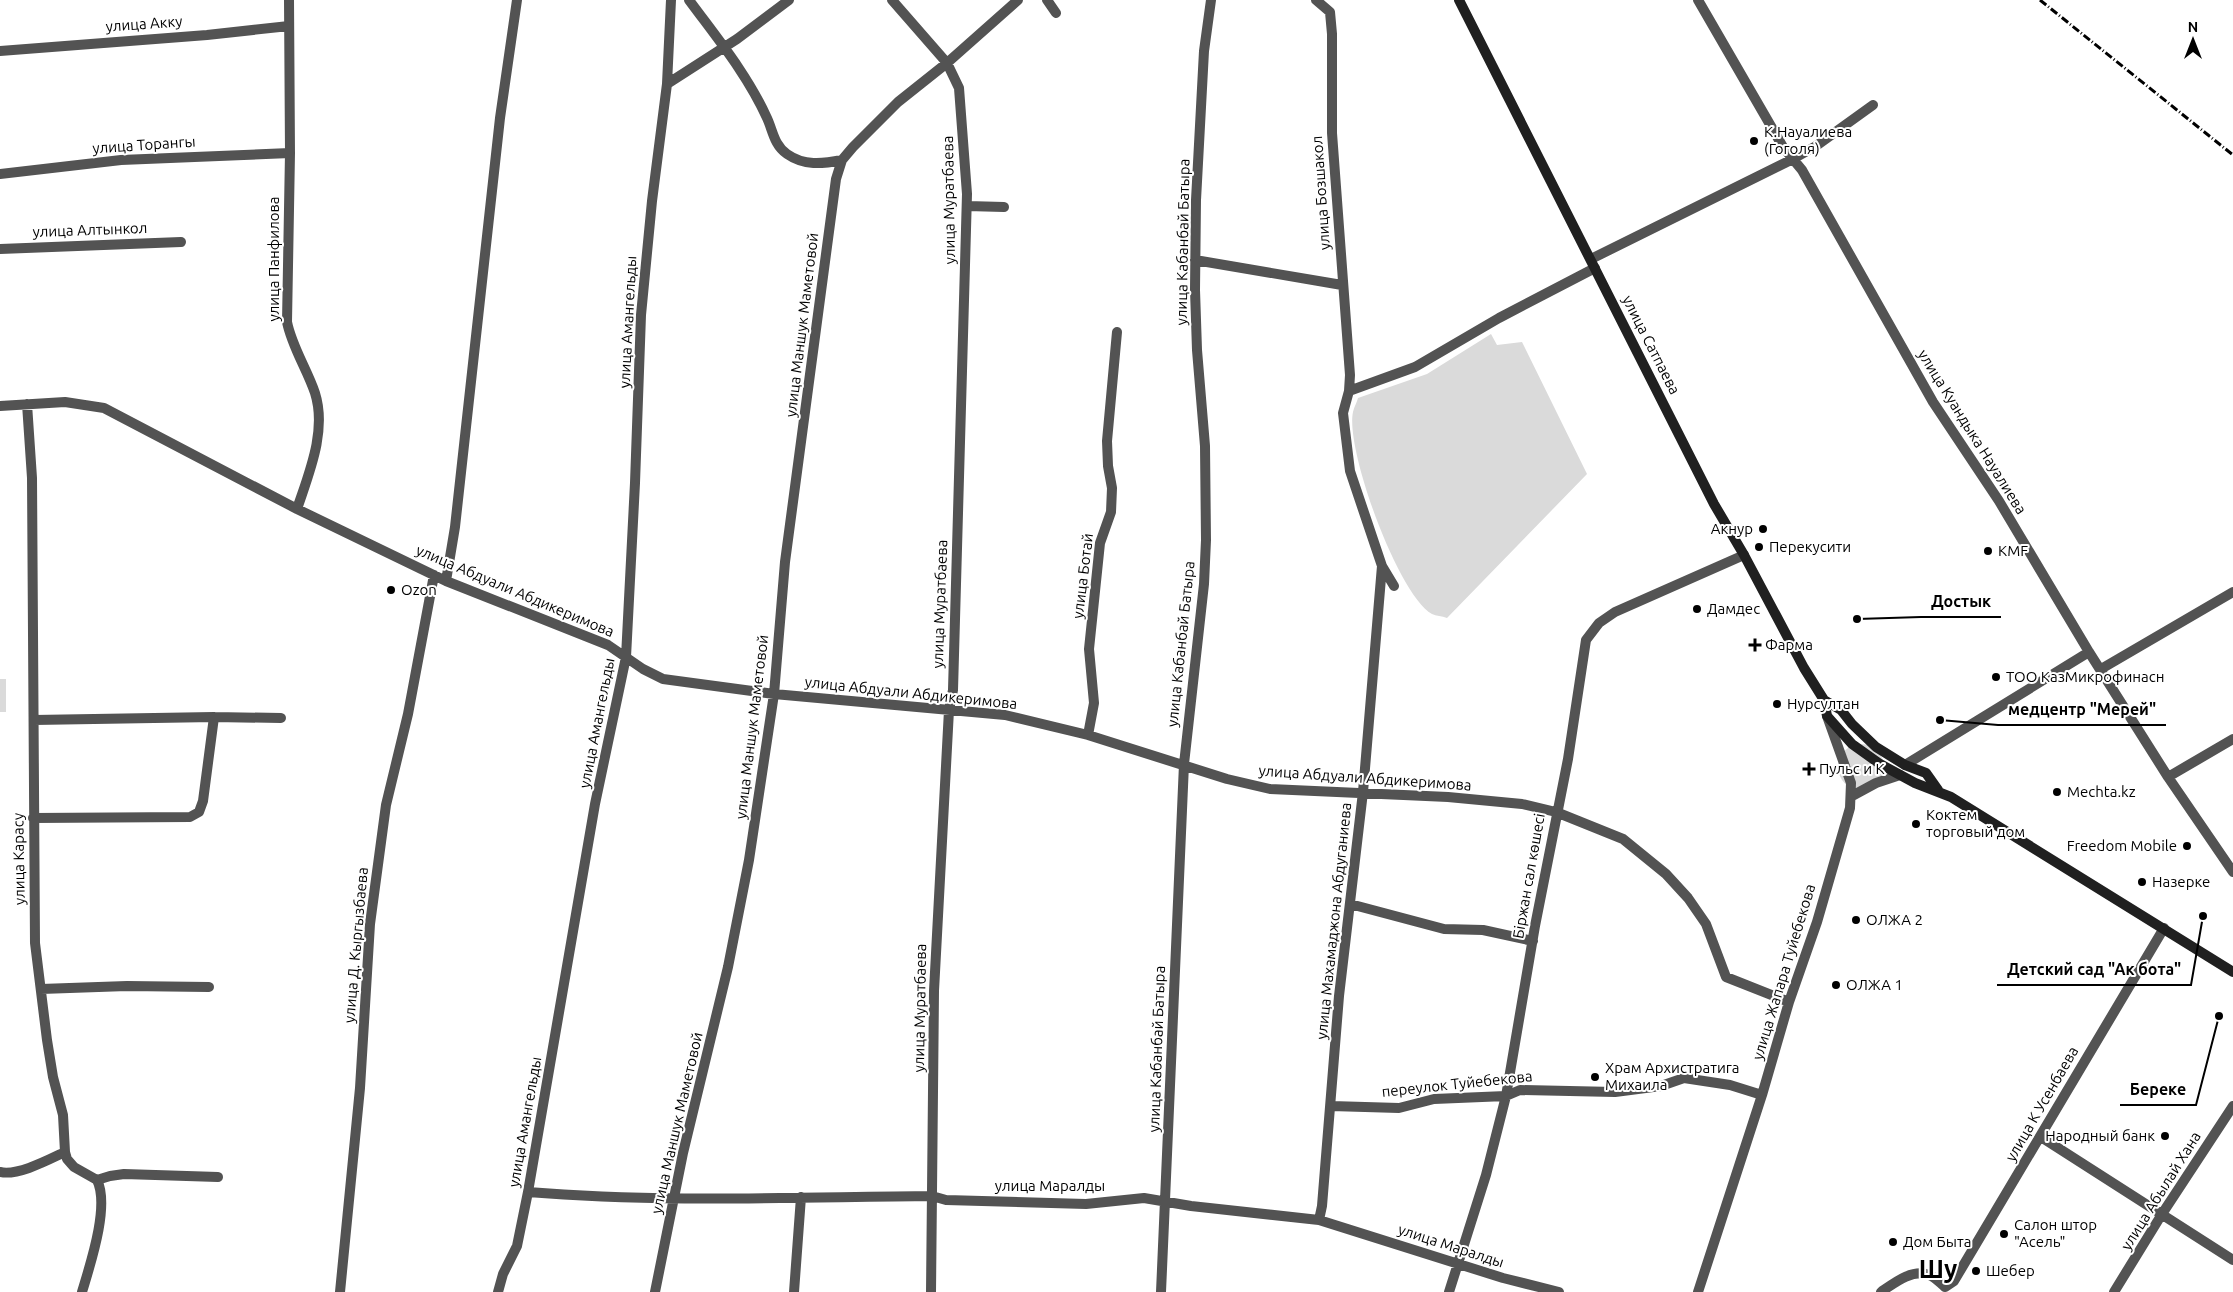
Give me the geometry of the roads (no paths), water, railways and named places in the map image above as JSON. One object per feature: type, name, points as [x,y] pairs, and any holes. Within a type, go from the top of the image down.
[{"type":"street","name":"улица Панфилова","points":[[289,0],[288,322],[290,334],[315,395],[318,416],[317,443],[297,509]]},
{"type":"street","points":[[446,581],[462,468],[500,118],[517,0]]},
{"type":"street","name":"улица Амангельды","points":[[498,1292],[503,1274],[517,1246],[528,1192],[596,804],[626,657],[641,315],[652,201],[667,84],[671,0]]},
{"type":"street","points":[[689,0],[750,84],[767,118],[777,144],[785,153],[796,160],[822,164],[842,160],[852,147],[898,102],[947,63],[1018,0]]},
{"type":"street","points":[[667,84],[723,46],[738,39],[789,0]]},
{"type":"street","name":"улица Муратбаева","points":[[892,0],[947,63],[959,88],[967,206],[954,680],[949,710],[934,991],[930,1292]]},
{"type":"street","points":[[1047,0],[1056,14]]},
{"type":"street","name":"улица Кабанбай Батыра","points":[[1161,1292],[1168,1174],[1184,764],[1204,584],[1206,540],[1205,446],[1197,350],[1195,260],[1196,200],[1204,52],[1211,0]]},
{"type":"street","name":"улица Бозшакол","points":[[1316,0],[1330,12],[1332,34],[1332,133],[1349,391],[1343,413],[1350,471],[1382,566]]},
{"type":"street","name":"улица Сатпаева","points":[[1459,0],[1714,504],[1744,555],[1776,619],[1824,700],[1827,716],[1852,744],[1880,764],[1915,783],[1938,790],[2233,972]]},
{"type":"street","name":"улица Куандыка Науалиева","points":[[1698,0],[1783,147],[1802,170],[1933,402],[1999,501],[2089,652],[2168,776],[2233,872]]},
{"type":"street","name":"улица Акку","points":[[0,51],[208,35],[289,26]]},
{"type":"street","points":[[1349,391],[1415,367],[1593,264],[1816,146],[1873,106]]},
{"type":"street","name":"улица Торангы","points":[[0,174],[121,160],[290,152]]},
{"type":"street","name":"улица Маншук Маметовой","points":[[655,1292],[684,1152],[728,967],[749,860],[774,694],[785,562],[796,491],[825,260],[836,178],[842,160]]},
{"type":"street","points":[[967,206],[1004,207]]},
{"type":"street","name":"улица Алтынкол","points":[[0,248],[181,242]]},
{"type":"street","points":[[1195,260],[1342,285]]},
{"type":"street","name":"улица Ботай","points":[[1088,735],[1094,703],[1090,650],[1100,544],[1111,512],[1112,488],[1108,466],[1107,441],[1117,332]]},
{"type":"street","name":"улица Абдуали Абдикеримова","points":[[0,406],[65,402],[104,408],[297,509],[446,581],[608,645],[643,669],[663,679],[774,694],[1005,715],[1088,735],[1255,786],[1288,790],[1363,792],[1522,804],[1556,812],[1623,839],[1643,854],[1688,898],[1706,924],[1726,977],[1789,1002]]},
{"type":"street","name":"улица Карасу","points":[[27,404],[32,487],[35,943],[53,1077],[63,1115],[65,1152]]},
{"type":"street","name":"Біржан сал көшесі","points":[[1449,1292],[1486,1175],[1506,1096],[1556,812],[1568,759],[1586,640],[1591,631],[1615,612],[1744,555]]},
{"type":"street","points":[[1382,566],[1394,586]]},
{"type":"street","name":"улица Махамаджона Абдуганиева","points":[[1319,1220],[1332,1106],[1339,996],[1363,792],[1382,566]]},
{"type":"street","name":"улица Д. Кыргызбаева","points":[[340,1292],[360,1088],[371,914],[386,805],[408,714],[434,575]]},
{"type":"street","points":[[2101,669],[2233,592]]},
{"type":"street","points":[[1906,765],[2089,652]]},
{"type":"street","name":"улица Сатпаева","points":[[1824,700],[1841,710],[1852,724],[1876,747],[1906,765],[1926,773],[1938,790]]},
{"type":"street","name":"улица Жапара Туйебекова","points":[[1698,1292],[1762,1095],[1789,1002],[1820,912],[1852,796],[1851,783],[1827,716]]},
{"type":"street","points":[[33,818],[190,817],[199,812],[203,801],[214,717]]},
{"type":"street","points":[[34,720],[214,717],[280,718]]},
{"type":"street","points":[[2168,776],[2233,739]]},
{"type":"street","points":[[1852,796],[1876,783],[1900,775]]},
{"type":"street","points":[[1350,904],[1444,928],[1483,930],[1533,941]]},
{"type":"street","name":"улица К Усенбаева","points":[[1946,1290],[1954,1281],[2041,1137],[2164,928]]},
{"type":"street","points":[[41,989],[128,986],[209,988]]},
{"type":"street","name":"переулок Туйебекова","points":[[1332,1106],[1399,1108],[1434,1099],[1506,1096],[1520,1090],[1615,1092],[1661,1086],[1684,1078],[1730,1085],[1762,1095]]},
{"type":"street","name":"улица Абылай Хана","points":[[2114,1292],[2162,1214],[2233,1106]]},
{"type":"street","points":[[2041,1137],[2233,1260]]},
{"type":"street","points":[[1,1174],[28,1168],[65,1152],[67,1159],[74,1167],[97,1180],[124,1174],[218,1177]]},
{"type":"street","points":[[83,1292],[94,1255],[102,1203],[97,1180]]},
{"type":"street","name":"улица Маралды","points":[[528,1192],[568,1196],[675,1197],[693,1199],[932,1196],[946,1200],[1086,1204],[1144,1198],[1165,1200],[1192,1206],[1319,1220],[1503,1278],[1559,1292]]},
{"type":"street","points":[[794,1292],[801,1197]]},
{"type":"street","points":[[1881,1292],[1900,1279],[1921,1273],[1930,1275],[1946,1290]]},
{"type":"railway","points":[[2040,0],[2233,155]]},
{"type":"place","name":"К.Науалиева (Гоголя)","points":[[1754,141]]},
{"type":"place","name":"Акнур","points":[[1763,529]]},
{"type":"place","name":"Перекусити","points":[[1759,547]]},
{"type":"place","name":"KMF","points":[[1988,551]]},
{"type":"place","name":"Ozon","points":[[391,590]]},
{"type":"place","name":"Дамдес","points":[[1697,609]]},
{"type":"place","name":"Достык","points":[[1857,619]]},
{"type":"place","name":"Фарма","points":[[1755,645]]},
{"type":"place","name":"ТОО КазМикрофинасн","points":[[1996,677]]},
{"type":"place","name":"Нурсултан","points":[[1777,704]]},
{"type":"place","name":"медцентр \"Мерей\"","points":[[1940,720]]},
{"type":"place","name":"Пульс и К","points":[[1809,769]]},
{"type":"place","name":"Mechta.kz","points":[[2057,792]]},
{"type":"place","name":"Коктем торговый дом","points":[[1916,824]]},
{"type":"place","name":"Freedom Mobile","points":[[2187,846]]},
{"type":"place","name":"Назерке","points":[[2142,882]]},
{"type":"place","name":"Детский сад \"Ак бота\"","points":[[2203,916]]},
{"type":"place","name":"ОЛЖА 2","points":[[1856,920]]},
{"type":"place","name":"ОЛЖА 1","points":[[1836,985]]},
{"type":"place","name":"Береке","points":[[2219,1016]]},
{"type":"place","name":"Храм Архистратига Михаила","points":[[1595,1077]]},
{"type":"place","name":"Народный банк","points":[[2165,1136]]},
{"type":"place","name":"Салон штор \"Асель\"","points":[[2004,1234]]},
{"type":"place","name":"Дом Быта","points":[[1893,1242]]},
{"type":"place","name":"Шебер","points":[[1976,1271]]},
{"type":"district","name":"Шу","points":[[1938,1269]]}]
